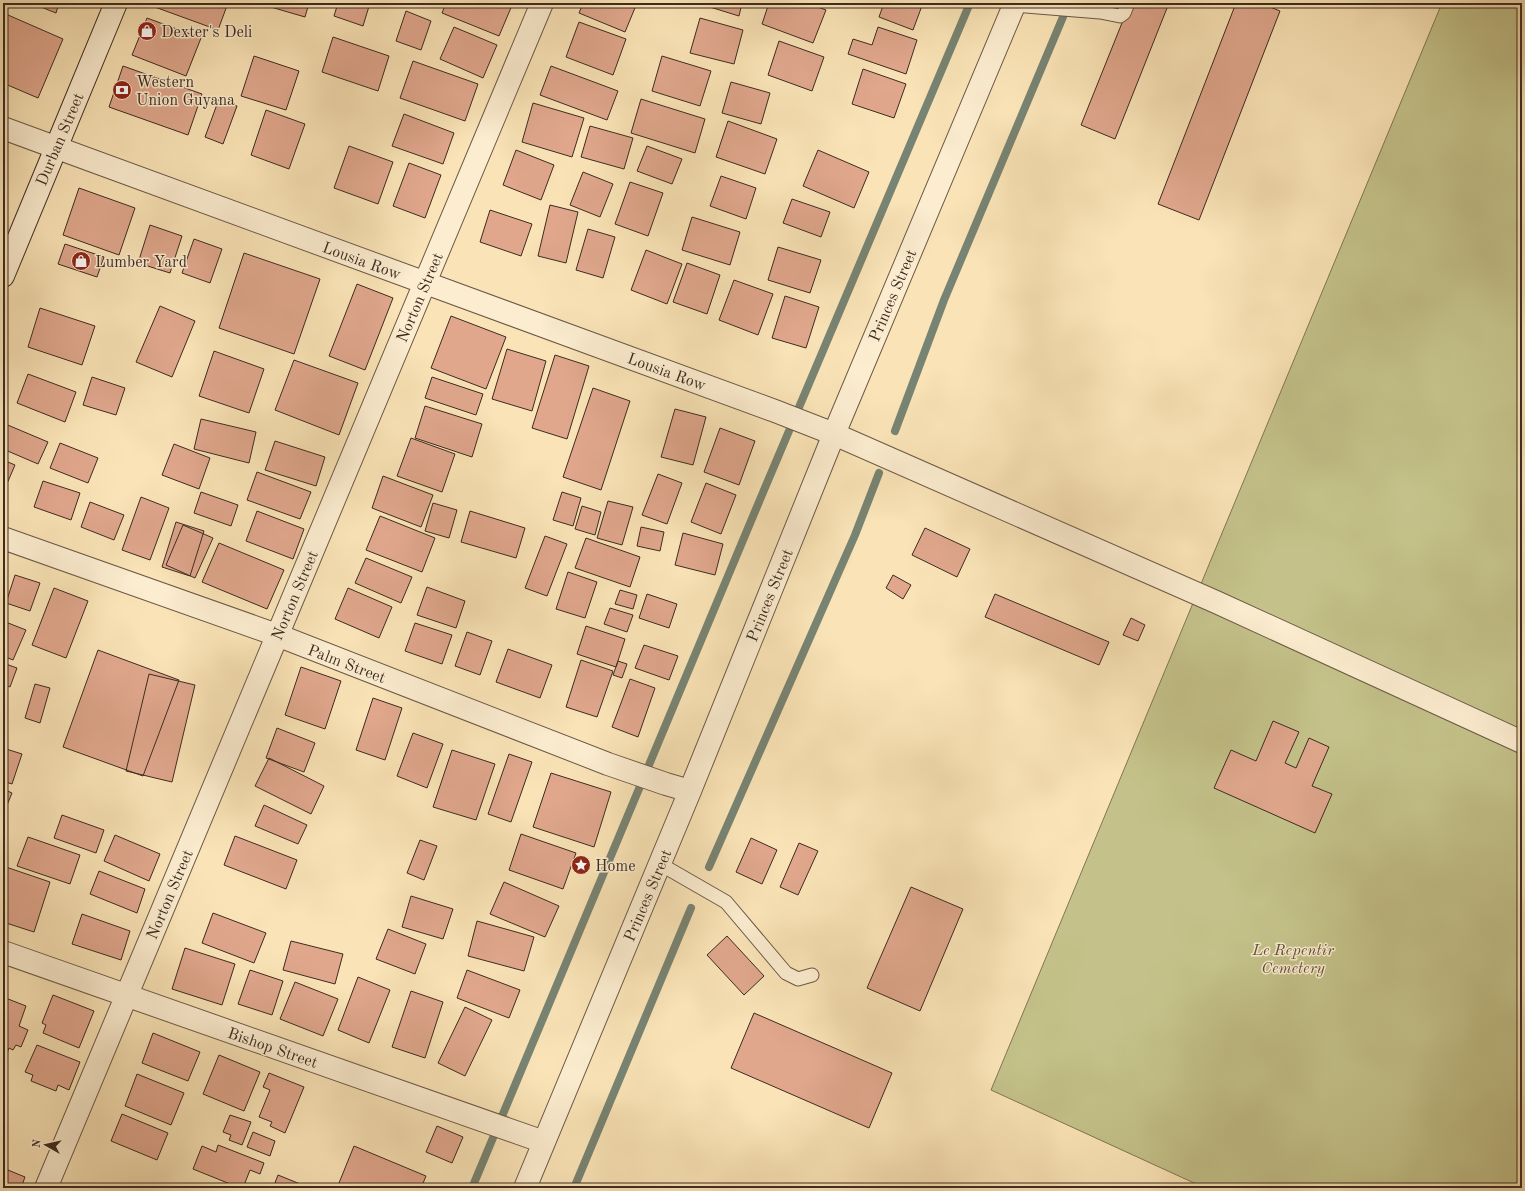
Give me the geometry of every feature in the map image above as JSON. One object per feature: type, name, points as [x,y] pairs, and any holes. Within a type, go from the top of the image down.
[{"type":"street","name":"Durban Street","points":[[3,276],[116,3]]},
{"type":"street","name":"Norton Street","points":[[46,1188],[542,3]]},
{"type":"street","name":"Princes Street","points":[[525,1188],[690,791],[825,430],[1014,4]]},
{"type":"street","name":"Lousia Row","points":[[3,128],[825,430],[1216,602],[1522,742]]},
{"type":"street","name":"Palm Street","points":[[3,538],[277,636],[608,764],[690,791]]},
{"type":"street","name":"Bishop Street","points":[[3,952],[544,1142]]},
{"type":"lane","points":[[1014,4],[1100,12],[1122,16],[1128,3]]},
{"type":"lane","points":[[660,864],[726,902],[786,973],[798,979],[812,975]]},
{"type":"green space","name":"Le Repentir Cemetery","points":[[1442,3],[1522,3],[1522,1188],[1205,1188],[991,1090]]},
{"type":"building","points":[[31,3],[59,3],[56,13]]},
{"type":"building","points":[[153,3],[228,3],[218,30],[152,6]]},
{"type":"building","points":[[257,3],[309,3],[305,17]]},
{"type":"building","points":[[338,3],[370,3],[363,26],[334,16]]},
{"type":"building","points":[[446,3],[513,3],[499,36],[442,13]]},
{"type":"building","points":[[583,3],[637,3],[625,32],[579,13]]},
{"type":"building","points":[[697,3],[742,3],[739,16]]},
{"type":"building","points":[[769,3],[807,3],[826,10],[813,43],[762,24]]},
{"type":"building","points":[[884,3],[923,3],[913,30],[879,17]]},
{"type":"building","points":[[1130,3],[1169,3],[1115,139],[1081,125]]},
{"type":"building","points":[[1236,3],[1260,3],[1280,11],[1199,220],[1158,204]]},
{"type":"building","points":[[406,11],[431,21],[421,50],[396,41]]},
{"type":"building","points":[[8,15],[63,39],[38,98],[3,83],[3,27]]},
{"type":"building","points":[[147,18],[201,38],[186,76],[132,55]]},
{"type":"building","points":[[700,18],[743,30],[734,64],[690,53]]},
{"type":"building","points":[[579,22],[626,39],[613,75],[566,57]]},
{"type":"building","points":[[454,27],[497,45],[483,78],[440,59]]},
{"type":"building","points":[[878,27],[917,40],[906,74],[848,54],[853,39],[872,45]]},
{"type":"building","points":[[333,37],[389,56],[378,91],[322,72]]},
{"type":"building","points":[[779,41],[824,57],[812,91],[768,75]]},
{"type":"building","points":[[254,56],[299,71],[286,110],[241,96]]},
{"type":"building","points":[[662,56],[711,71],[700,106],[652,91]]},
{"type":"building","points":[[413,61],[478,84],[465,121],[400,98]]},
{"type":"building","points":[[123,66],[202,94],[188,135],[109,107]]},
{"type":"building","points":[[551,66],[618,91],[607,120],[540,95]]},
{"type":"building","points":[[863,69],[906,84],[894,118],[852,104]]},
{"type":"building","points":[[731,82],[770,93],[761,124],[722,113]]},
{"type":"building","points":[[219,99],[237,106],[223,144],[205,137]]},
{"type":"building","points":[[641,99],[705,119],[695,153],[631,133]]},
{"type":"building","points":[[533,103],[584,118],[572,157],[522,142]]},
{"type":"building","points":[[266,110],[305,124],[289,169],[251,155]]},
{"type":"building","points":[[404,114],[454,133],[443,164],[392,146]]},
{"type":"building","points":[[728,121],[777,139],[765,174],[716,157]]},
{"type":"building","points":[[590,126],[633,138],[624,169],[581,157]]},
{"type":"building","points":[[349,146],[393,162],[378,204],[334,188]]},
{"type":"building","points":[[647,146],[682,159],[672,184],[637,171]]},
{"type":"building","points":[[516,150],[554,165],[541,200],[503,185]]},
{"type":"building","points":[[818,150],[869,172],[854,208],[803,186]]},
{"type":"building","points":[[409,163],[441,175],[425,218],[393,206]]},
{"type":"building","points":[[583,172],[613,184],[600,217],[570,205]]},
{"type":"building","points":[[721,176],[756,188],[746,219],[710,206]]},
{"type":"building","points":[[630,182],[663,193],[648,236],[615,224]]},
{"type":"building","points":[[79,188],[135,208],[119,255],[63,235]]},
{"type":"building","points":[[792,199],[830,212],[821,237],[783,223]]},
{"type":"building","points":[[550,205],[578,212],[566,263],[538,256]]},
{"type":"building","points":[[490,210],[532,224],[521,256],[480,242]]},
{"type":"building","points":[[692,217],[740,232],[730,265],[682,250]]},
{"type":"building","points":[[150,225],[182,236],[170,273],[138,263]]},
{"type":"building","points":[[588,229],[615,237],[603,278],[576,270]]},
{"type":"building","points":[[194,239],[222,249],[210,283],[182,273]]},
{"type":"building","name":"Lumber Yard","points":[[65,244],[104,257],[97,277],[58,264]]},
{"type":"building","points":[[778,247],[821,260],[810,293],[768,280]]},
{"type":"building","points":[[646,250],[682,264],[667,304],[631,290]]},
{"type":"building","points":[[244,253],[320,279],[294,354],[219,328]]},
{"type":"building","points":[[687,263],[720,275],[707,314],[673,302]]},
{"type":"building","points":[[734,280],[773,294],[758,335],[719,320]]},
{"type":"building","points":[[357,284],[393,298],[365,370],[329,356]]},
{"type":"building","points":[[785,296],[819,307],[806,348],[772,338]]},
{"type":"building","points":[[160,306],[195,321],[172,377],[136,362]]},
{"type":"building","points":[[40,308],[95,326],[82,365],[28,347]]},
{"type":"building","points":[[451,316],[506,337],[486,389],[431,368]]},
{"type":"building","points":[[507,349],[546,361],[532,411],[492,399]]},
{"type":"building","points":[[214,351],[264,369],[249,413],[199,396]]},
{"type":"building","points":[[555,355],[589,366],[567,439],[532,428]]},
{"type":"building","points":[[294,360],[358,383],[339,435],[275,410]]},
{"type":"building","points":[[28,374],[76,392],[65,422],[17,403]]},
{"type":"building","points":[[92,377],[125,388],[116,415],[83,405]]},
{"type":"building","points":[[432,377],[483,394],[476,415],[425,398]]},
{"type":"building","points":[[593,388],[630,401],[601,490],[563,477]]},
{"type":"building","points":[[425,406],[482,424],[472,457],[415,438]]},
{"type":"building","points":[[675,409],[706,417],[693,465],[661,457]]},
{"type":"building","points":[[201,419],[256,432],[249,463],[194,449]]},
{"type":"building","points":[[3,423],[48,442],[38,464],[3,449]]},
{"type":"building","points":[[720,428],[755,441],[739,485],[704,472]]},
{"type":"building","points":[[411,438],[455,454],[442,492],[397,476]]},
{"type":"building","points":[[275,441],[325,457],[316,486],[265,470]]},
{"type":"building","points":[[60,443],[98,458],[88,483],[50,468]]},
{"type":"building","points":[[174,444],[210,458],[199,489],[162,475]]},
{"type":"building","points":[[3,460],[15,465],[3,493]]},
{"type":"building","points":[[257,472],[311,492],[300,519],[247,500]]},
{"type":"building","points":[[658,474],[682,483],[667,524],[642,515]]},
{"type":"building","points":[[383,476],[433,495],[421,527],[372,508]]},
{"type":"building","points":[[43,481],[80,493],[71,520],[34,507]]},
{"type":"building","points":[[706,483],[736,495],[721,534],[691,522]]},
{"type":"building","points":[[201,492],[238,505],[231,526],[194,513]]},
{"type":"building","points":[[562,492],[581,498],[573,526],[553,520]]},
{"type":"building","points":[[141,497],[169,508],[150,560],[122,550]]},
{"type":"building","points":[[608,501],[633,507],[622,545],[597,538]]},
{"type":"building","points":[[90,502],[124,515],[114,540],[81,527]]},
{"type":"building","points":[[433,503],[457,510],[449,538],[425,531]]},
{"type":"building","points":[[582,506],[601,512],[595,535],[575,529]]},
{"type":"building","points":[[257,511],[304,529],[293,559],[246,541]]},
{"type":"building","points":[[470,511],[525,528],[516,558],[461,542]]},
{"type":"building","points":[[380,516],[435,538],[422,572],[366,550]]},
{"type":"building","points":[[176,522],[204,531],[190,576],[162,567]]},
{"type":"building","points":[[183,525],[213,538],[195,578],[166,565]]},
{"type":"building","points":[[641,527],[664,532],[660,551],[637,546]]},
{"type":"building","points":[[925,528],[970,549],[957,577],[912,555]]},
{"type":"building","points":[[683,533],[723,544],[715,575],[675,565]]},
{"type":"building","points":[[545,536],[567,544],[547,596],[525,588]]},
{"type":"building","points":[[586,538],[640,557],[630,587],[575,568]]},
{"type":"building","points":[[219,543],[284,570],[267,609],[202,582]]},
{"type":"building","points":[[366,558],[412,577],[401,603],[355,583]]},
{"type":"building","points":[[568,572],[597,582],[585,618],[556,609]]},
{"type":"building","points":[[15,575],[40,583],[30,611],[6,603]]},
{"type":"building","points":[[893,575],[911,585],[903,599],[886,588]]},
{"type":"building","points":[[427,587],[465,601],[456,628],[417,615]]},
{"type":"building","points":[[54,588],[88,601],[66,658],[32,645]]},
{"type":"building","points":[[348,588],[392,607],[379,638],[335,619]]},
{"type":"building","points":[[620,590],[637,595],[633,609],[615,604]]},
{"type":"building","points":[[647,594],[677,604],[669,628],[639,618]]},
{"type":"building","points":[[995,594],[1109,642],[1099,665],[985,617]]},
{"type":"building","points":[[610,608],[633,615],[627,632],[604,624]]},
{"type":"building","points":[[1131,618],[1145,625],[1138,641],[1123,635]]},
{"type":"building","points":[[3,621],[26,630],[13,660],[3,656]]},
{"type":"building","points":[[415,623],[452,635],[442,664],[405,651]]},
{"type":"building","points":[[586,626],[625,639],[616,667],[577,654]]},
{"type":"building","points":[[467,632],[492,641],[480,675],[455,666]]},
{"type":"building","points":[[644,645],[678,656],[669,680],[635,668]]},
{"type":"building","points":[[508,649],[552,665],[540,698],[496,682]]},
{"type":"building","points":[[98,650],[179,680],[143,776],[63,747]]},
{"type":"building","points":[[581,660],[613,671],[597,717],[566,707]]},
{"type":"building","points":[[618,661],[627,664],[622,678],[613,675]]},
{"type":"building","points":[[3,663],[17,668],[10,687],[3,684]]},
{"type":"building","points":[[301,667],[341,681],[325,729],[285,715]]},
{"type":"building","points":[[149,674],[195,685],[172,782],[126,771]]},
{"type":"building","points":[[630,679],[655,688],[638,737],[612,727]]},
{"type":"building","points":[[35,684],[50,688],[40,723],[25,718]]},
{"type":"building","points":[[373,698],[402,708],[385,760],[356,750]]},
{"type":"building","points":[[1273,721],[1299,732],[1285,763],[1296,768],[1309,738],[1329,747],[1312,786],[1332,794],[1315,833],[1214,788],[1231,750],[1256,761]]},
{"type":"building","points":[[277,728],[315,743],[304,772],[266,758]]},
{"type":"building","points":[[413,733],[443,744],[427,788],[397,776]]},
{"type":"building","points":[[3,748],[22,754],[12,784],[3,781]]},
{"type":"building","points":[[452,750],[495,764],[476,820],[433,807]]},
{"type":"building","points":[[509,754],[532,762],[511,822],[488,814]]},
{"type":"building","points":[[269,758],[324,786],[311,814],[255,786]]},
{"type":"building","points":[[551,773],[611,792],[594,847],[533,827]]},
{"type":"building","points":[[3,789],[12,793],[3,815]]},
{"type":"building","points":[[264,805],[307,825],[298,844],[255,826]]},
{"type":"building","points":[[62,815],[104,830],[96,853],[54,838]]},
{"type":"building","points":[[521,834],[576,853],[563,889],[509,870]]},
{"type":"building","points":[[115,835],[160,854],[149,881],[104,861]]},
{"type":"building","points":[[235,836],[297,860],[286,889],[224,865]]},
{"type":"building","points":[[28,837],[80,855],[70,884],[17,866]]},
{"type":"building","points":[[751,838],[777,850],[762,884],[736,872]]},
{"type":"building","points":[[420,840],[437,846],[424,880],[407,873]]},
{"type":"building","points":[[799,843],[818,851],[798,895],[780,887]]},
{"type":"building","points":[[3,866],[50,882],[34,932],[3,922]]},
{"type":"building","points":[[99,871],[145,889],[137,913],[90,894]]},
{"type":"building","points":[[504,882],[559,906],[545,937],[490,914]]},
{"type":"building","points":[[911,887],[963,909],[920,1011],[867,988]]},
{"type":"building","points":[[411,896],[453,909],[443,939],[402,927]]},
{"type":"building","points":[[213,913],[266,933],[254,963],[202,943]]},
{"type":"building","points":[[82,914],[130,931],[121,960],[72,944]]},
{"type":"building","points":[[477,921],[534,937],[524,971],[468,956]]},
{"type":"building","points":[[388,929],[426,944],[415,974],[376,959]]},
{"type":"building","points":[[727,936],[764,976],[744,995],[707,955]]},
{"type":"building","points":[[291,941],[343,954],[335,984],[283,970]]},
{"type":"building","points":[[185,948],[235,964],[222,1005],[172,989]]},
{"type":"building","points":[[250,970],[283,981],[272,1015],[238,1004]]},
{"type":"building","points":[[467,970],[520,990],[509,1018],[457,998]]},
{"type":"building","points":[[358,977],[390,990],[369,1043],[338,1030]]},
{"type":"building","points":[[295,982],[338,999],[323,1036],[280,1019]]},
{"type":"building","points":[[411,991],[443,1002],[425,1058],[392,1047]]},
{"type":"building","points":[[53,995],[94,1011],[79,1048],[43,1033],[46,1025],[42,1023]]},
{"type":"building","points":[[3,997],[26,1006],[19,1026],[28,1030],[21,1047],[16,1045],[13,1050],[9,1048],[6,1056],[3,1054]]},
{"type":"building","points":[[465,1007],[492,1020],[465,1076],[438,1063]]},
{"type":"building","points":[[754,1013],[892,1073],[869,1128],[731,1068]]},
{"type":"building","points":[[153,1033],[200,1052],[188,1081],[142,1063]]},
{"type":"building","points":[[37,1045],[80,1062],[69,1090],[58,1085],[56,1091],[31,1081],[33,1075],[25,1072]]},
{"type":"building","points":[[219,1055],[260,1072],[244,1111],[203,1094]]},
{"type":"building","points":[[269,1073],[304,1087],[285,1133],[270,1126],[272,1122],[259,1117],[270,1090],[263,1087]]},
{"type":"building","points":[[137,1074],[184,1093],[171,1125],[125,1106]]},
{"type":"building","points":[[122,1114],[168,1133],[157,1160],[111,1141]]},
{"type":"building","points":[[230,1115],[251,1122],[242,1145],[229,1140],[231,1135],[223,1132]]},
{"type":"building","points":[[437,1126],[463,1137],[452,1163],[426,1152]]},
{"type":"building","points":[[253,1132],[275,1141],[270,1156],[247,1147]]},
{"type":"building","points":[[218,1145],[264,1163],[260,1174],[250,1170],[243,1188],[240,1188],[193,1169],[202,1146],[216,1152]]},
{"type":"building","points":[[354,1146],[426,1176],[421,1188],[350,1188],[339,1183]]},
{"type":"building","points":[[3,1168],[25,1177],[21,1188],[3,1188]]},
{"type":"building","points":[[278,1175],[310,1188],[273,1188]]},
{"type":"waterway","points":[[472,1188],[782,447],[970,3]]},
{"type":"waterway","points":[[895,431],[944,300],[1068,5]]},
{"type":"waterway","points":[[709,867],[855,535],[879,473]]},
{"type":"waterway","points":[[574,1188],[691,908]]},
{"type":"place","name":"Dexter's Deli","points":[[147,31]]},
{"type":"place","name":"Western Union Guyana","points":[[122,90]]},
{"type":"place","name":"Lumber Yard","points":[[81,261]]},
{"type":"place","name":"Home","points":[[581,865]]}]
